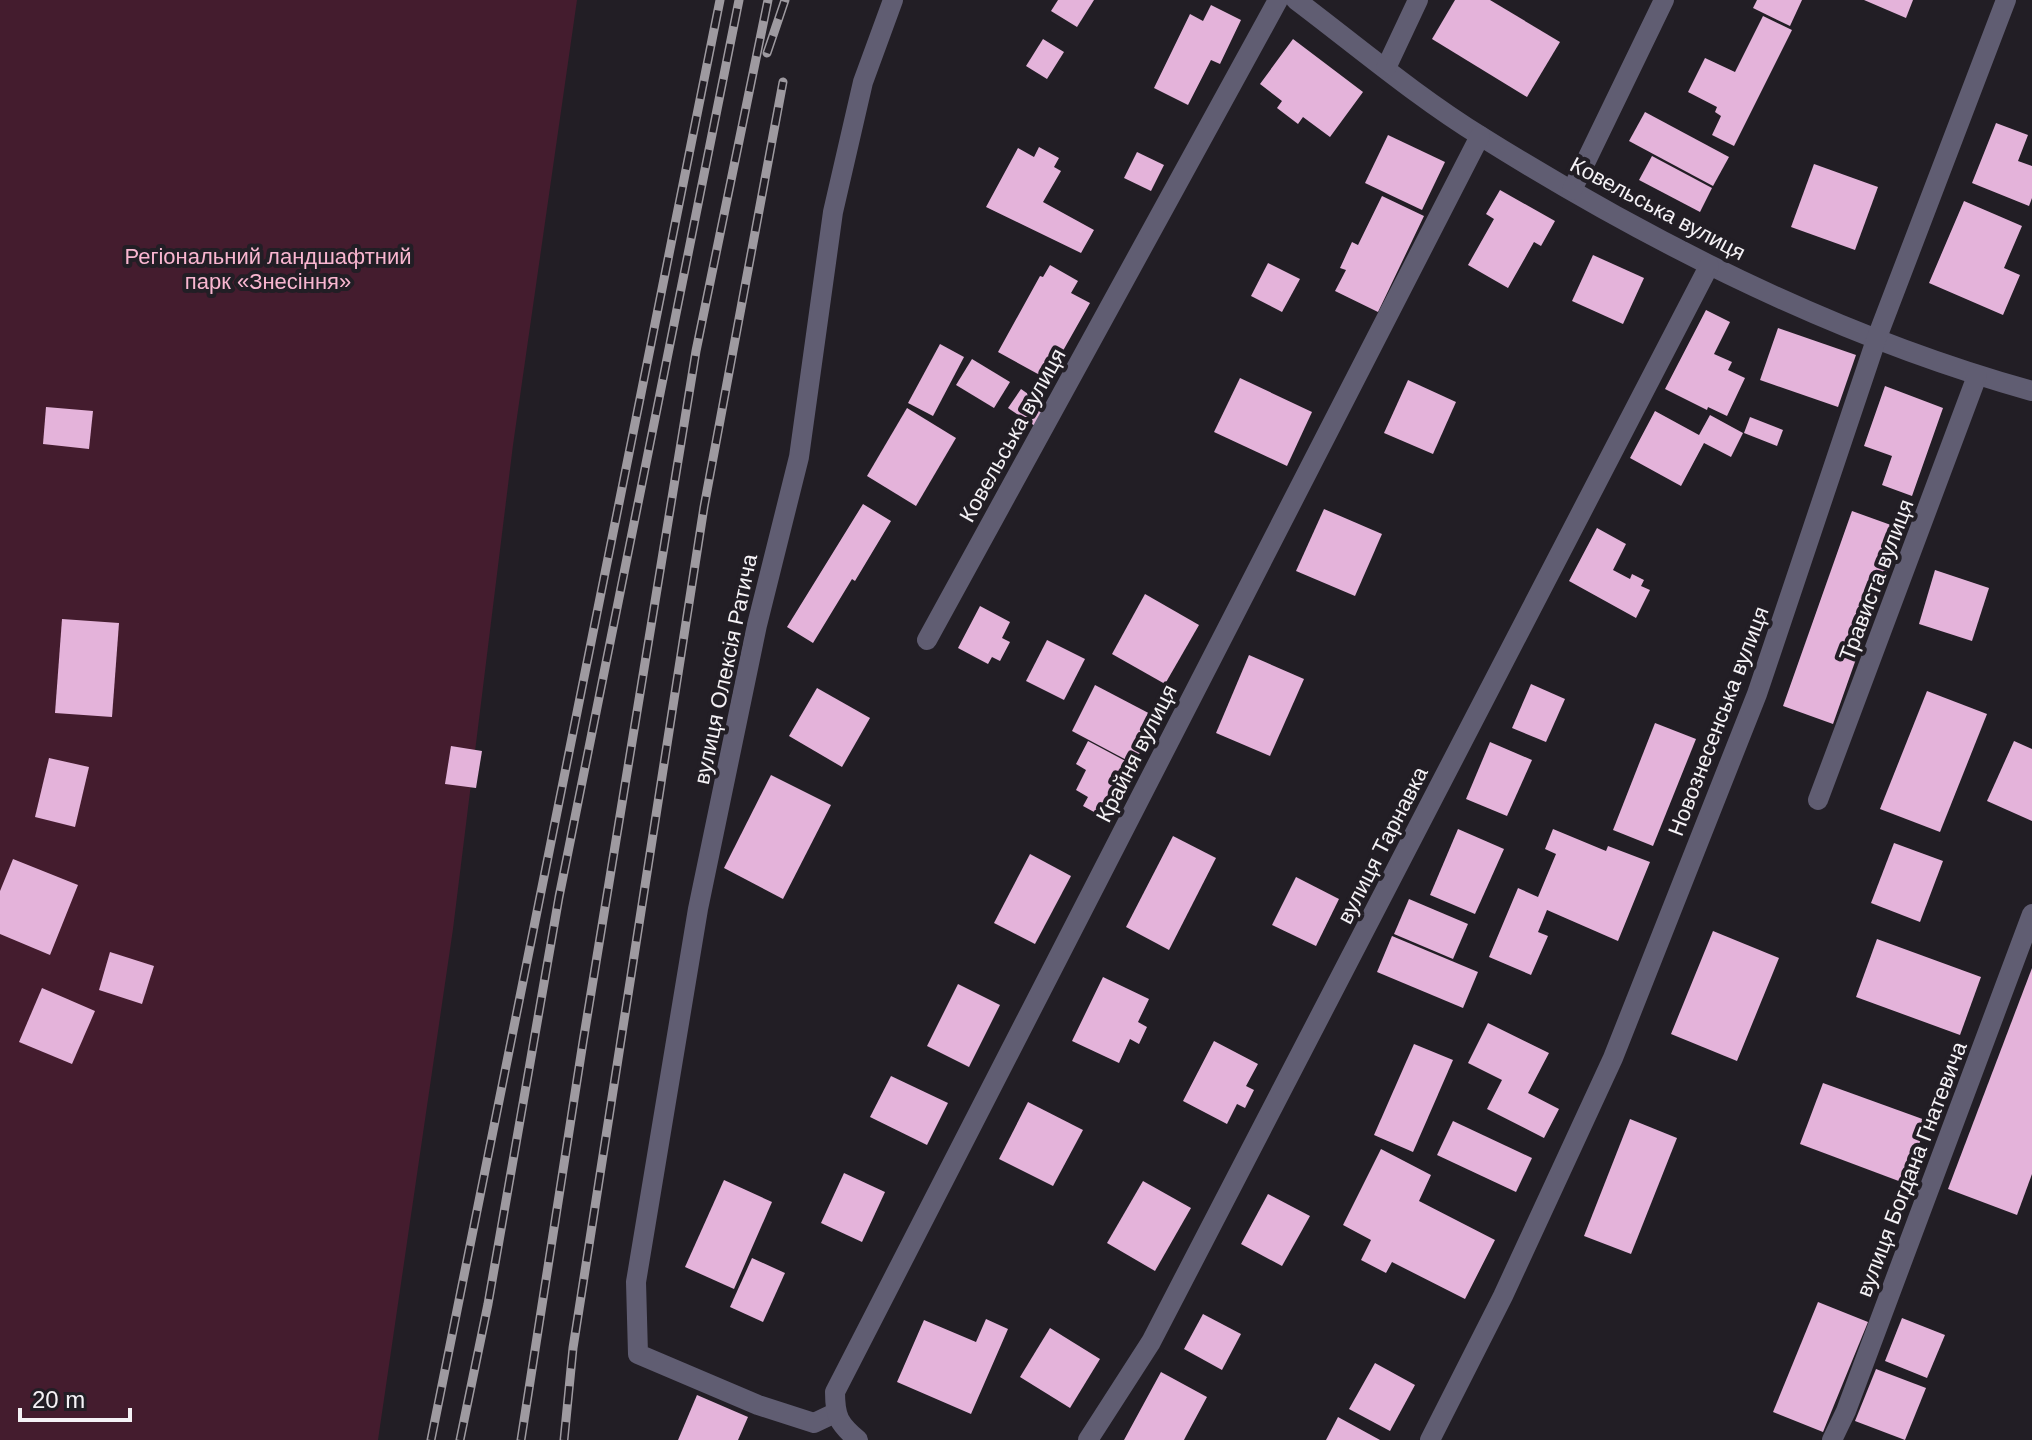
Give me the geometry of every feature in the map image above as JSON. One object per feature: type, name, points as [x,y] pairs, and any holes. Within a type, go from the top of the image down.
[{"type":"street","name":"вулиця Олексія Ратича","points":[[835,1413],[814,1423],[758,1405],[638,1354],[636,1282],[698,909],[757,625],[799,457],[833,212],[863,82],[893,0]]},
{"type":"street","name":"Ковельська вулиця","points":[[927,640],[1278,0]]},
{"type":"street","name":"Ковельська вулиця","points":[[1296,0],[1480,136],[1709,266],[1876,340],[1977,376],[2032,391]]},
{"type":"street","points":[[1386,68],[1418,0]]},
{"type":"street","points":[[1572,190],[1664,0]]},
{"type":"street","name":"Новознесенська вулиця","points":[[1430,1440],[1503,1296],[1613,1058],[1757,694],[1876,340],[2006,0]]},
{"type":"street","name":"Крайня вулиця","points":[[835,1413],[835,1392],[1480,136]]},
{"type":"street","name":"вулиця Тарнавка","points":[[1088,1440],[1151,1342],[1709,266]]},
{"type":"street","name":"Трависта вулиця","points":[[1818,800],[1977,376]]},
{"type":"street","name":"вулиця Богдана Гнатевича","points":[[1832,1440],[1846,1411],[2032,914]]},
{"type":"street","points":[[835,1413],[858,1440]]},
{"type":"green space","name":"Регіональний ландшафтний парк «Знесіння»","points":[[0,0],[577,0],[513,445],[453,929],[378,1440],[0,1440]]},
{"type":"building","points":[[1058,0],[1094,0],[1077,27],[1051,11]]},
{"type":"building","points":[[1455,0],[1490,0],[1560,42],[1527,97],[1432,39]]},
{"type":"building","points":[[1757,0],[1802,0],[1790,26],[1753,8]]},
{"type":"building","points":[[1864,0],[1913,0],[1906,18]]},
{"type":"building","points":[[1211,5],[1241,20],[1220,64],[1211,60],[1188,105],[1154,88],[1190,14],[1203,21]]},
{"type":"building","points":[[1763,16],[1792,30],[1734,146],[1712,135],[1721,116],[1715,112],[1717,107],[1688,92],[1705,58],[1735,72]]},
{"type":"building","points":[[1043,39],[1064,52],[1047,79],[1026,66]]},
{"type":"building","points":[[1293,39],[1363,92],[1330,137],[1303,117],[1298,124],[1277,108],[1282,101],[1260,84]]},
{"type":"building","points":[[1645,112],[1729,157],[1713,186],[1629,141]]},
{"type":"building","points":[[1996,123],[2028,135],[2018,161],[2032,166],[2029,206],[1972,183]]},
{"type":"building","points":[[1388,135],[1445,162],[1422,210],[1365,183]]},
{"type":"building","points":[[1039,147],[1059,158],[1054,167],[1061,171],[1043,202],[1094,230],[1081,253],[986,207],[1018,148],[1034,157]]},
{"type":"building","points":[[1137,152],[1164,165],[1151,191],[1124,178]]},
{"type":"building","points":[[1652,156],[1712,188],[1700,212],[1639,180]]},
{"type":"building","points":[[1814,164],[1878,187],[1855,250],[1791,227]]},
{"type":"building","points":[[1500,190],[1555,221],[1541,246],[1534,242],[1508,288],[1468,265],[1494,219],[1486,214]]},
{"type":"building","points":[[1382,196],[1424,216],[1378,312],[1335,291],[1346,270],[1340,268],[1352,242],[1358,245]]},
{"type":"building","points":[[1964,201],[2022,226],[2004,268],[2020,275],[2003,315],[1929,283]]},
{"type":"building","points":[[1593,255],[1644,278],[1623,324],[1572,301]]},
{"type":"building","points":[[1268,263],[1300,279],[1282,312],[1251,296]]},
{"type":"building","points":[[1050,265],[1078,281],[1071,293],[1090,303],[1047,379],[998,352],[1040,276],[1043,277]]},
{"type":"building","points":[[1706,310],[1730,322],[1714,354],[1732,362],[1728,370],[1745,378],[1727,416],[1708,407],[1707,410],[1665,389]]},
{"type":"building","points":[[1778,328],[1856,355],[1838,407],[1760,380]]},
{"type":"building","points":[[940,344],[964,357],[933,416],[908,403]]},
{"type":"building","points":[[972,359],[1010,382],[994,408],[956,385]]},
{"type":"building","points":[[1240,378],[1312,412],[1287,466],[1214,432]]},
{"type":"building","points":[[1408,380],[1456,402],[1433,454],[1384,433]]},
{"type":"building","points":[[1885,386],[1943,408],[1912,496],[1882,485],[1892,456],[1864,446]]},
{"type":"building","points":[[1021,389],[1048,408],[1035,426],[1008,408]]},
{"type":"building","points":[[46,407],[93,411],[89,449],[43,444]]},
{"type":"building","points":[[907,408],[956,438],[916,506],[867,476]]},
{"type":"building","points":[[1655,411],[1699,435],[1710,415],[1743,433],[1731,457],[1704,443],[1681,486],[1630,458]]},
{"type":"building","points":[[1750,417],[1783,430],[1777,446],[1744,433]]},
{"type":"building","points":[[863,504],[891,521],[813,643],[787,627]]},
{"type":"building","points":[[1324,509],[1382,534],[1355,596],[1296,571]]},
{"type":"building","points":[[1852,511],[1902,529],[1833,724],[1783,706]]},
{"type":"building","points":[[1597,528],[1626,544],[1613,570],[1630,579],[1632,574],[1644,580],[1641,586],[1650,590],[1636,618],[1569,581]]},
{"type":"building","points":[[1935,570],[1989,588],[1972,641],[1919,624]]},
{"type":"building","points":[[1145,594],[1199,625],[1165,684],[1112,654]]},
{"type":"building","points":[[980,606],[1010,622],[1002,638],[1010,642],[1000,661],[992,657],[988,664],[958,648]]},
{"type":"building","points":[[62,619],[119,623],[112,717],[55,713]]},
{"type":"building","points":[[1047,640],[1085,659],[1064,700],[1026,681]]},
{"type":"building","points":[[1249,655],[1304,679],[1270,756],[1216,733]]},
{"type":"building","points":[[1531,684],[1565,699],[1546,742],[1512,728]]},
{"type":"building","points":[[1095,685],[1158,718],[1134,764],[1072,731]]},
{"type":"building","points":[[817,688],[870,718],[842,767],[789,736]]},
{"type":"building","points":[[1927,691],[1987,714],[1940,832],[1880,809]]},
{"type":"building","points":[[1655,723],[1696,739],[1653,846],[1613,830]]},
{"type":"building","points":[[1088,741],[1133,765],[1105,818],[1083,806],[1088,797],[1076,790],[1086,770],[1076,764]]},
{"type":"building","points":[[2014,741],[2032,749],[2032,821],[1987,801]]},
{"type":"building","points":[[1490,742],[1532,760],[1507,816],[1466,799]]},
{"type":"building","points":[[451,746],[482,751],[476,788],[445,784]]},
{"type":"building","points":[[49,758],[89,767],[75,827],[35,817]]},
{"type":"building","points":[[771,775],[831,805],[783,899],[724,868]]},
{"type":"building","points":[[1458,829],[1504,849],[1475,914],[1430,895]]},
{"type":"building","points":[[1553,829],[1606,851],[1608,846],[1650,862],[1618,941],[1547,910],[1538,932],[1548,936],[1531,975],[1489,957],[1518,888],[1538,897],[1556,854],[1545,849]]},
{"type":"building","points":[[1173,836],[1216,858],[1169,950],[1126,927]]},
{"type":"building","points":[[1894,843],[1943,861],[1920,922],[1871,903]]},
{"type":"building","points":[[1030,854],[1071,876],[1035,944],[994,923]]},
{"type":"building","points":[[13,859],[78,885],[50,955],[0,934],[0,891]]},
{"type":"building","points":[[1296,877],[1339,899],[1316,946],[1272,925]]},
{"type":"building","points":[[1409,899],[1468,924],[1453,959],[1394,934]]},
{"type":"building","points":[[1713,931],[1779,958],[1737,1061],[1671,1034]]},
{"type":"building","points":[[1392,936],[1478,972],[1463,1008],[1377,972]]},
{"type":"building","points":[[1877,939],[1981,977],[1960,1035],[1856,997]]},
{"type":"building","points":[[110,952],[154,966],[142,1004],[99,990]]},
{"type":"building","points":[[2032,968],[2032,1174],[2017,1215],[1948,1189]]},
{"type":"building","points":[[1103,977],[1149,999],[1138,1022],[1147,1027],[1139,1044],[1130,1039],[1119,1063],[1072,1041]]},
{"type":"building","points":[[958,984],[1000,1005],[969,1067],[927,1046]]},
{"type":"building","points":[[42,988],[95,1011],[72,1064],[19,1042]]},
{"type":"building","points":[[1488,1023],[1549,1053],[1528,1093],[1559,1109],[1544,1138],[1487,1109],[1502,1080],[1468,1063]]},
{"type":"building","points":[[1214,1041],[1258,1064],[1246,1086],[1254,1090],[1245,1108],[1237,1104],[1227,1124],[1183,1101]]},
{"type":"building","points":[[1414,1044],[1453,1060],[1413,1152],[1374,1135]]},
{"type":"building","points":[[891,1076],[948,1103],[927,1145],[870,1117]]},
{"type":"building","points":[[1823,1083],[1928,1121],[1904,1183],[1800,1144]]},
{"type":"building","points":[[1028,1102],[1083,1130],[1053,1186],[999,1159]]},
{"type":"building","points":[[1630,1119],[1677,1138],[1631,1254],[1584,1236]]},
{"type":"building","points":[[1453,1121],[1532,1158],[1516,1192],[1437,1155]]},
{"type":"building","points":[[1381,1149],[1431,1175],[1419,1201],[1495,1240],[1465,1299],[1392,1262],[1386,1273],[1361,1260],[1371,1240],[1343,1225]]},
{"type":"building","points":[[844,1173],[885,1192],[862,1242],[821,1223]]},
{"type":"building","points":[[724,1180],[772,1202],[734,1289],[685,1267]]},
{"type":"building","points":[[1143,1181],[1191,1208],[1155,1271],[1107,1243]]},
{"type":"building","points":[[1268,1194],[1310,1216],[1282,1266],[1241,1244]]},
{"type":"building","points":[[752,1258],[785,1273],[763,1322],[730,1307]]},
{"type":"building","points":[[1818,1302],[1868,1322],[1823,1432],[1773,1412]]},
{"type":"building","points":[[1203,1314],[1241,1334],[1222,1370],[1184,1349]]},
{"type":"building","points":[[1902,1318],[1945,1335],[1927,1378],[1885,1361]]},
{"type":"building","points":[[986,1319],[1008,1329],[971,1414],[897,1382],[924,1320],[976,1342]]},
{"type":"building","points":[[1050,1328],[1100,1359],[1070,1408],[1020,1377]]},
{"type":"building","points":[[1375,1363],[1415,1385],[1390,1431],[1349,1409]]},
{"type":"building","points":[[1876,1369],[1926,1388],[1905,1440],[1855,1421]]},
{"type":"building","points":[[1161,1372],[1207,1397],[1184,1440],[1124,1440]]},
{"type":"building","points":[[697,1395],[748,1417],[738,1440],[678,1440]]},
{"type":"building","points":[[1338,1417],[1380,1440],[1326,1440]]},
{"type":"railway","points":[[431,1440],[720,0]]},
{"type":"railway","points":[[460,1440],[488,1304],[559,897],[739,0]]},
{"type":"railway","points":[[521,1440],[696,351],[768,0]]},
{"type":"railway","points":[[767,53],[785,0]]},
{"type":"railway","points":[[564,1440],[573,1348],[704,507],[783,82]]}]
